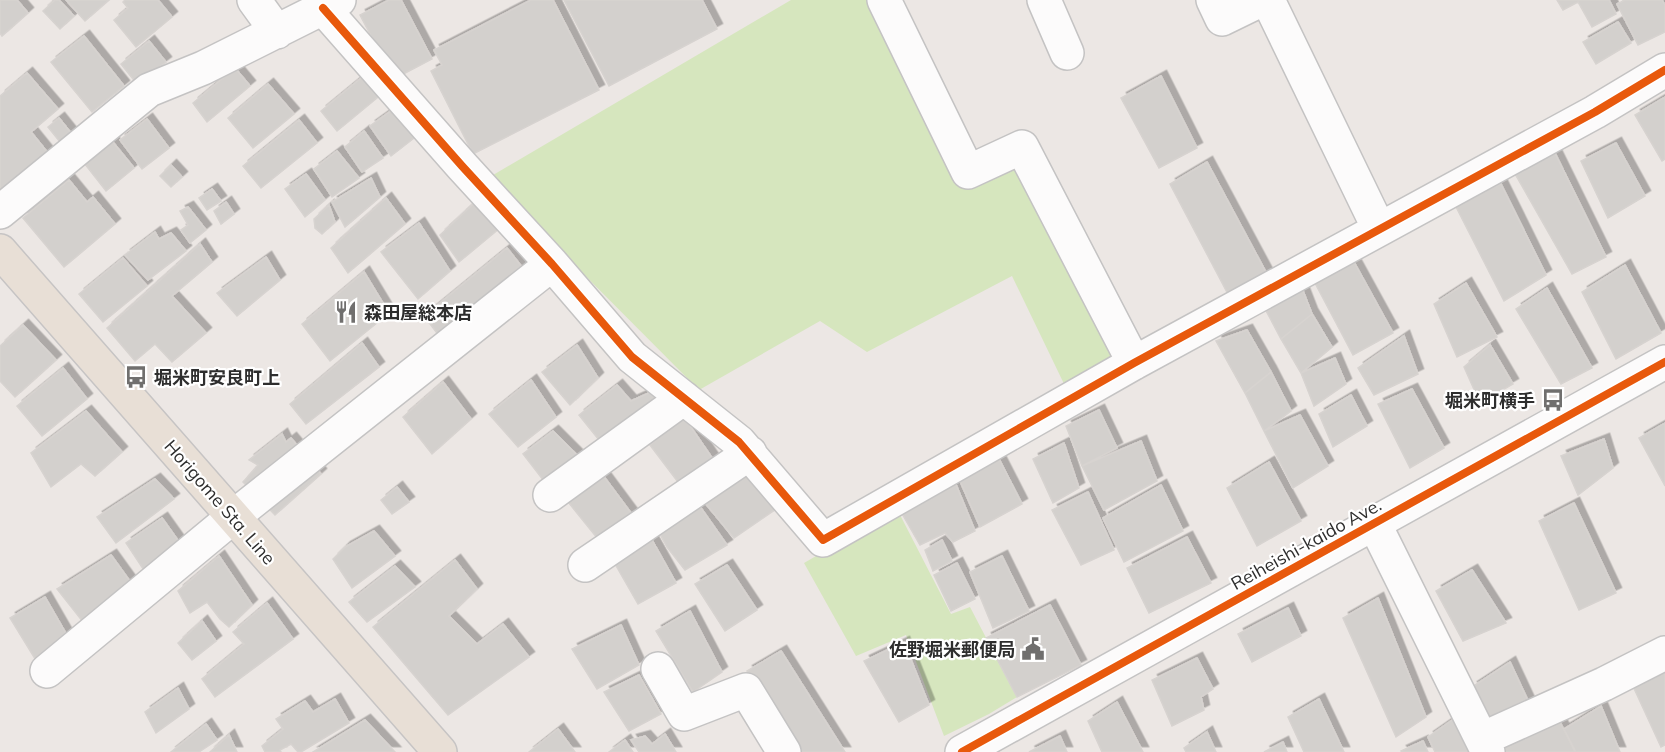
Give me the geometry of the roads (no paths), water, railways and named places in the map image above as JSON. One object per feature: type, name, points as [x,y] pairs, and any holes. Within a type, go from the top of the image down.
[{"type":"main road","name":"Horigome Sta. Line","points":[[0,251],[440,752]]},
{"type":"street","points":[[254,0],[277,32]]},
{"type":"street","points":[[884,0],[968,172],[1022,147],[1134,363]]},
{"type":"street","points":[[1044,0],[1067,53]]},
{"type":"street","points":[[1213,0],[1222,19],[1261,0]]},
{"type":"street","points":[[1268,0],[1379,229]]},
{"type":"street","points":[[0,212],[149,90],[203,68],[331,4],[462,166],[552,264],[632,357],[739,442],[823,540],[1134,363],[1595,112],[1665,70]]},
{"type":"street","points":[[47,671],[233,517],[552,264]]},
{"type":"street","name":"Reiheishi-kaido Ave.","points":[[962,752],[1665,362]]},
{"type":"street","points":[[550,495],[684,398]]},
{"type":"street","points":[[585,565],[750,453]]},
{"type":"street","points":[[1374,523],[1485,745],[1665,653]]},
{"type":"street","points":[[658,669],[684,714],[746,690],[784,752]]},
{"type":"place","name":"森田屋総本店","points":[[346,312]]},
{"type":"place","name":"堀米町安良町上","points":[[136,377]]},
{"type":"place","name":"堀米町横手","points":[[1553,400]]},
{"type":"place","name":"佐野堀米郵便局","points":[[1033,649]]}]
